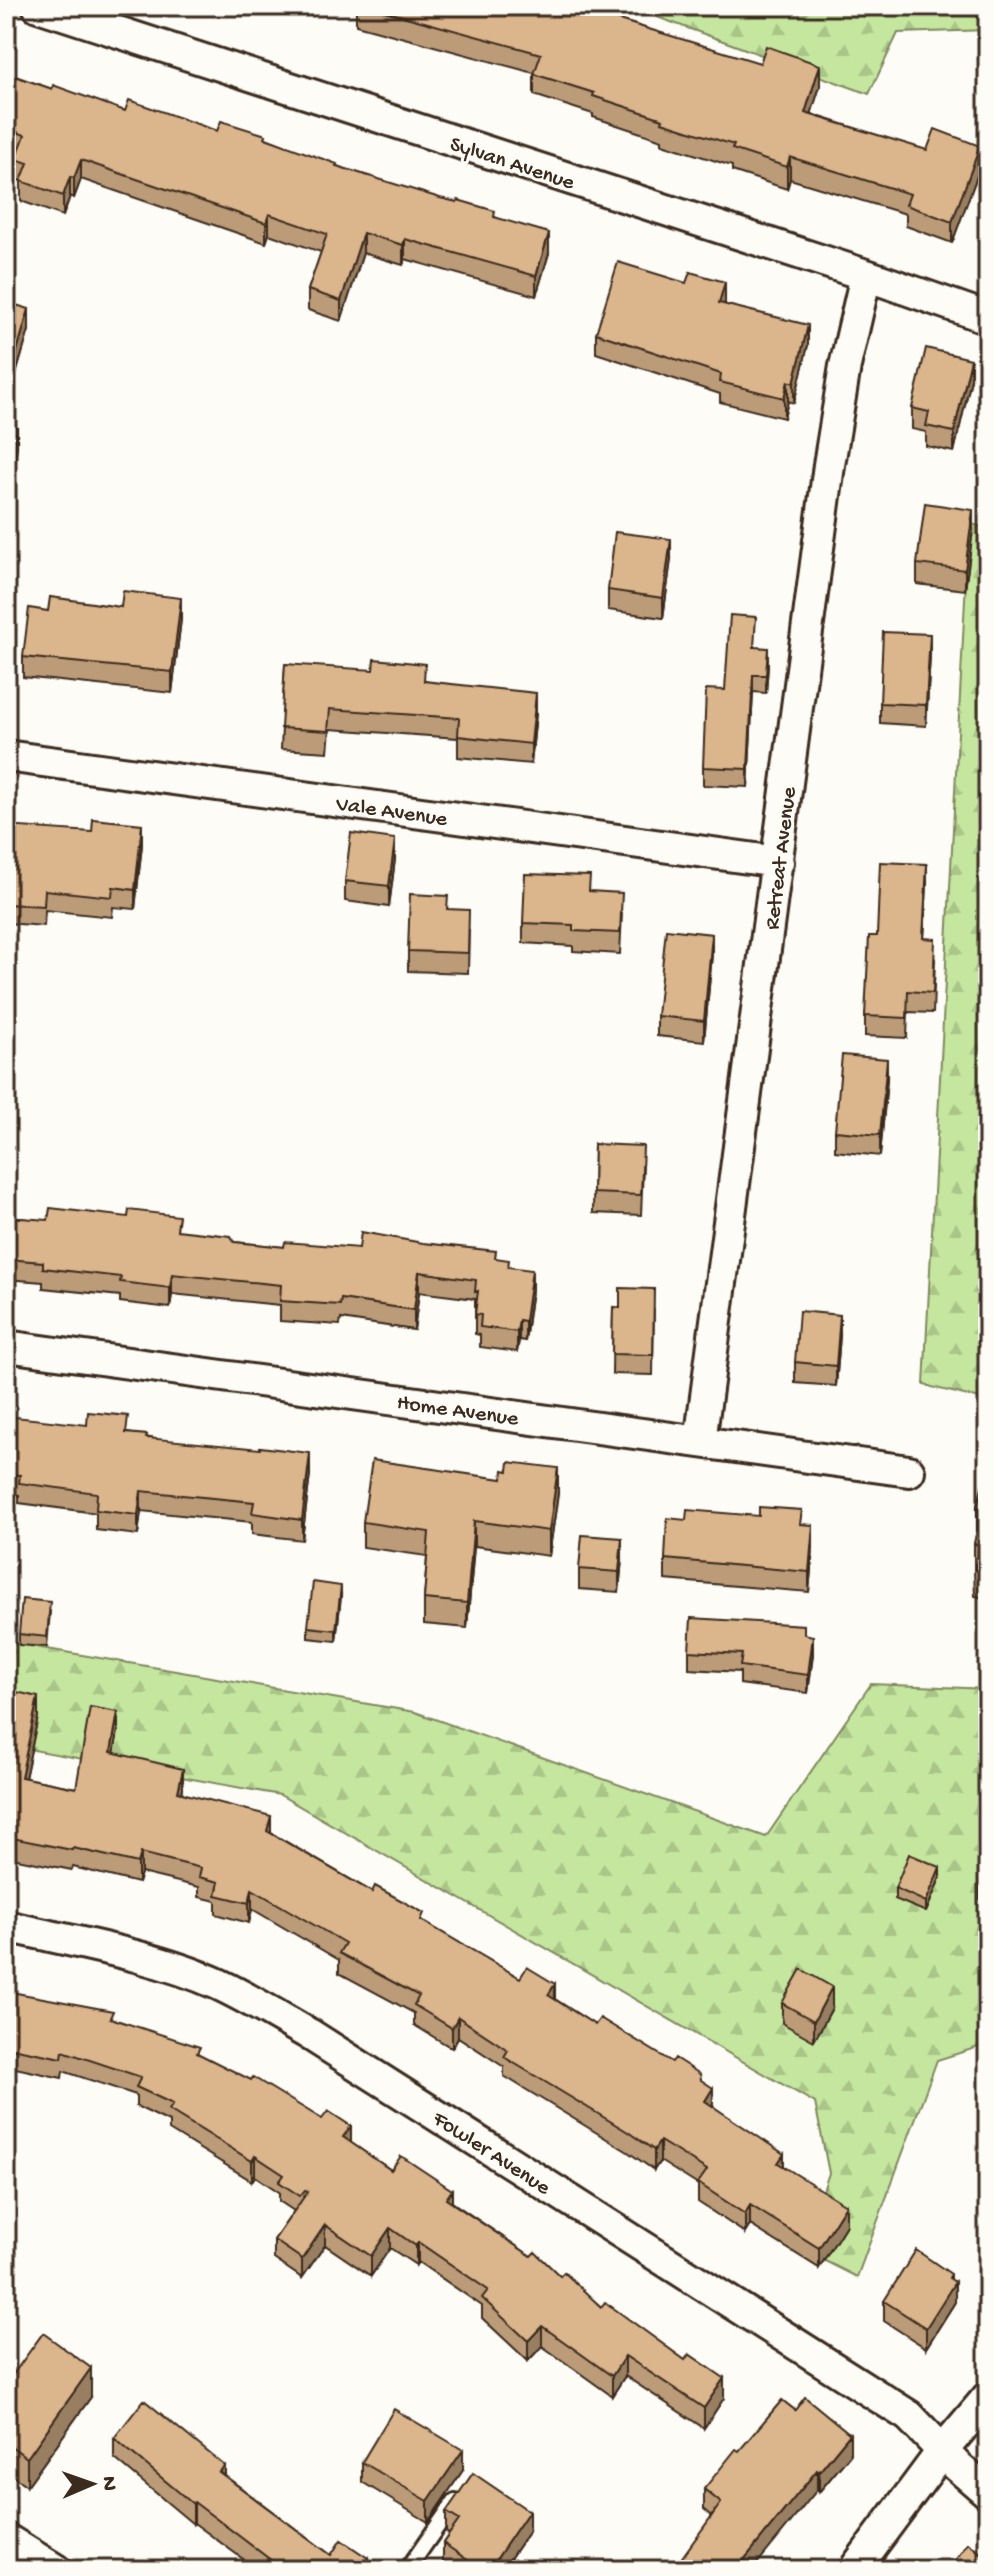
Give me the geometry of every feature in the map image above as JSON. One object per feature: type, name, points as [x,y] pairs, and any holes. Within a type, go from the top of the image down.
[{"type":"street","name":"Sylvan Avenue","points":[[38,6],[866,275],[988,318]]},
{"type":"street","name":"Retreat Avenue","points":[[700,1442],[829,465],[845,366],[866,275]]},
{"type":"street","name":"Vale Avenue","points":[[6,756],[778,862]]},
{"type":"street","name":"Home Avenue","points":[[6,1346],[909,1471]]},
{"type":"street","name":"Fowler Avenue","points":[[6,1926],[159,1963],[216,1983],[261,2006],[909,2416],[988,2493]]},
{"type":"street","points":[[854,2570],[943,2450],[988,2397]]},
{"type":"street","points":[[6,2539],[56,2570]]},
{"type":"lane","points":[[407,2570],[460,2494]]},
{"type":"green space","points":[[627,6],[988,6],[988,30],[898,33],[869,94]]},
{"type":"green space","points":[[969,523],[988,529],[988,1401],[924,1385]]},
{"type":"green space","points":[[6,1642],[415,1712],[766,1837],[871,1684],[988,1689],[988,2044],[937,2060],[857,2277],[803,2250],[829,2173],[815,2103],[280,1795],[6,1745]]},
{"type":"building","points":[[366,6],[591,6],[620,16],[619,20],[760,63],[766,46],[820,65],[805,113],[927,150],[935,129],[980,146],[952,222],[906,205],[910,194],[790,157],[787,167],[732,149],[734,145],[662,122],[663,119],[593,96],[594,93],[534,74],[541,54]]},
{"type":"building","points":[[6,73],[52,89],[53,85],[125,111],[129,100],[217,131],[221,121],[266,135],[265,138],[336,166],[440,198],[495,211],[494,217],[549,233],[536,276],[405,239],[403,245],[363,233],[341,301],[308,290],[327,234],[269,214],[266,223],[81,160],[63,196],[21,181],[28,163],[16,159],[25,135],[6,128]]},
{"type":"building","points":[[618,262],[686,283],[690,272],[725,282],[719,303],[808,325],[794,383],[788,381],[784,398],[720,382],[721,374],[596,333]]},
{"type":"building","points":[[6,302],[29,309],[14,361],[6,358]]},
{"type":"building","points":[[926,348],[971,359],[954,432],[926,426],[929,412],[912,408]]},
{"type":"building","points":[[6,425],[17,427],[6,491]]},
{"type":"building","points":[[925,503],[973,510],[965,570],[917,564]]},
{"type":"building","points":[[615,532],[671,539],[663,598],[608,590]]},
{"type":"building","points":[[123,591],[181,598],[172,672],[23,657],[29,608],[48,611],[50,597],[121,607]]},
{"type":"building","points":[[730,615],[756,617],[754,647],[768,648],[766,675],[753,675],[748,769],[703,767],[706,689],[725,690]]},
{"type":"building","points":[[883,632],[930,634],[926,705],[880,703]]},
{"type":"building","points":[[374,659],[425,664],[424,681],[536,693],[531,744],[458,736],[459,718],[330,709],[328,731],[281,728],[285,664],[373,670]]},
{"type":"building","points":[[93,819],[142,824],[135,890],[113,887],[112,897],[45,890],[44,906],[6,904],[6,826],[92,832]]},
{"type":"building","points":[[351,833],[395,839],[389,886],[345,881]]},
{"type":"building","points":[[880,862],[927,864],[923,938],[935,939],[933,993],[908,991],[907,1018],[865,1016],[869,936],[877,936]]},
{"type":"building","points":[[525,874],[590,876],[589,891],[622,893],[620,933],[573,931],[573,925],[523,923]]},
{"type":"building","points":[[410,894],[448,896],[447,909],[469,910],[468,953],[408,951]]},
{"type":"building","points":[[666,929],[712,934],[704,1021],[657,1016]]},
{"type":"building","points":[[842,1055],[887,1059],[880,1135],[835,1131]]},
{"type":"building","points":[[594,1144],[643,1146],[641,1195],[593,1193]]},
{"type":"building","points":[[50,1208],[128,1217],[129,1210],[179,1216],[177,1230],[231,1236],[234,1242],[284,1247],[285,1242],[359,1248],[361,1232],[496,1251],[495,1258],[509,1260],[508,1267],[532,1270],[525,1321],[519,1320],[517,1332],[480,1327],[481,1315],[475,1314],[476,1280],[419,1272],[414,1310],[341,1299],[340,1305],[280,1301],[281,1285],[172,1274],[170,1288],[120,1282],[121,1277],[43,1268],[43,1262],[6,1259],[6,1217],[48,1220]]},
{"type":"building","points":[[620,1288],[654,1289],[653,1355],[612,1354],[613,1307],[620,1308]]},
{"type":"building","points":[[799,1311],[840,1315],[836,1366],[795,1362]]},
{"type":"building","points":[[88,1412],[128,1416],[126,1433],[147,1435],[146,1438],[310,1453],[302,1520],[252,1513],[254,1502],[141,1491],[138,1515],[96,1510],[97,1493],[19,1483],[20,1475],[6,1474],[6,1416],[87,1425]]},
{"type":"building","points":[[372,1460],[502,1479],[503,1470],[508,1471],[509,1462],[558,1468],[549,1531],[474,1521],[467,1603],[424,1599],[429,1532],[363,1522]]},
{"type":"building","points":[[984,1478],[988,1479],[988,1573],[975,1570],[980,1545],[974,1544],[982,1508],[977,1507]]},
{"type":"building","points":[[759,1507],[802,1510],[800,1524],[813,1525],[809,1572],[665,1559],[667,1518],[686,1520],[687,1510],[759,1516]]},
{"type":"building","points":[[582,1535],[622,1538],[619,1572],[579,1569]]},
{"type":"building","points":[[313,1582],[341,1586],[336,1630],[308,1627]]},
{"type":"building","points":[[22,1599],[50,1602],[47,1637],[19,1634]]},
{"type":"building","points":[[691,1618],[804,1625],[804,1634],[813,1636],[808,1675],[740,1666],[742,1654],[689,1651]]},
{"type":"building","points":[[8,1690],[38,1697],[21,1777],[76,1788],[90,1707],[118,1712],[111,1752],[183,1769],[178,1792],[271,1816],[267,1831],[372,1892],[375,1886],[424,1913],[421,1920],[520,1978],[527,1967],[555,1984],[548,1995],[595,2025],[600,2018],[672,2062],[675,2058],[700,2074],[701,2080],[713,2088],[705,2101],[784,2154],[778,2163],[846,2205],[819,2248],[750,2205],[745,2214],[698,2183],[707,2170],[660,2141],[654,2150],[504,2057],[508,2050],[458,2017],[452,2028],[414,2005],[419,1996],[339,1953],[345,1943],[252,1889],[249,1903],[216,1895],[219,1882],[199,1877],[201,1868],[141,1853],[138,1863],[7,1837]]},
{"type":"building","points":[[909,1854],[940,1867],[926,1902],[895,1888]]},
{"type":"building","points":[[988,1856],[988,1882],[980,1879]]},
{"type":"building","points":[[801,1969],[832,1987],[814,2021],[782,2003]]},
{"type":"building","points":[[6,1991],[113,2011],[110,2018],[200,2047],[197,2053],[251,2080],[253,2077],[322,2119],[328,2111],[351,2126],[343,2137],[391,2170],[401,2156],[452,2190],[446,2199],[531,2256],[535,2252],[560,2276],[564,2272],[601,2307],[605,2302],[685,2360],[689,2354],[724,2378],[704,2408],[625,2356],[612,2376],[542,2326],[528,2341],[482,2298],[488,2290],[418,2242],[416,2246],[390,2228],[371,2256],[325,2225],[302,2259],[274,2240],[308,2191],[305,2190],[300,2196],[279,2182],[284,2175],[255,2156],[252,2161],[169,2110],[173,2104],[136,2087],[141,2077],[63,2051],[62,2058],[6,2047]]},
{"type":"building","points":[[916,2250],[951,2274],[949,2278],[955,2282],[926,2328],[884,2301]]},
{"type":"building","points":[[43,2333],[91,2368],[27,2458],[6,2442],[6,2384]]},
{"type":"building","points":[[805,2397],[850,2434],[743,2561],[746,2563],[741,2570],[673,2570],[721,2503],[704,2489],[782,2400],[795,2410]]},
{"type":"building","points":[[144,2400],[225,2466],[219,2472],[331,2555],[341,2540],[368,2558],[362,2570],[284,2570],[193,2504],[114,2438]]},
{"type":"building","points":[[394,2409],[463,2450],[428,2501],[362,2462]]},
{"type":"building","points":[[473,2473],[529,2511],[489,2570],[482,2570],[443,2543],[459,2520],[446,2512]]},
{"type":"building","points":[[968,2543],[988,2559],[988,2570],[948,2570]]}]
